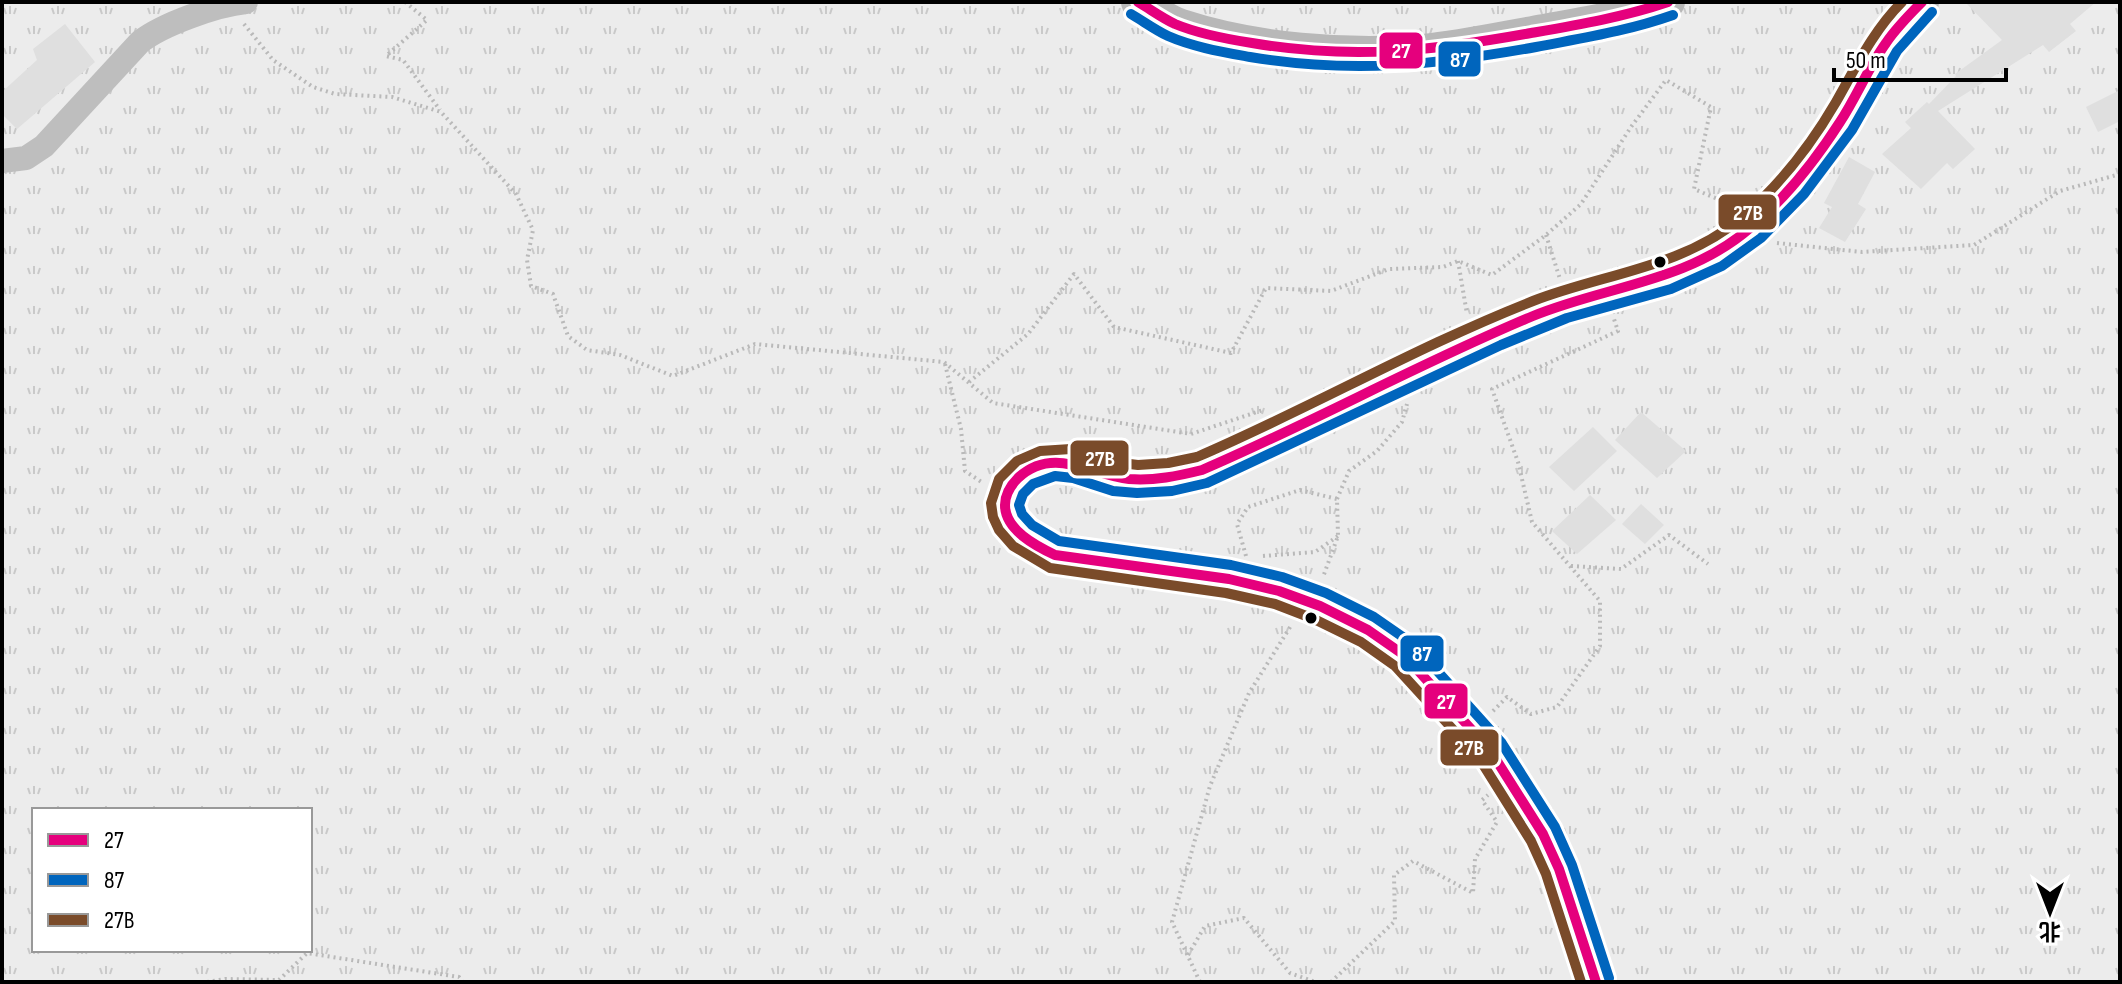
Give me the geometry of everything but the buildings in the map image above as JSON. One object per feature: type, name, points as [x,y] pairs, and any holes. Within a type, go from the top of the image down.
[{"type":"street","points":[[1138,2],[1179,25],[1222,35],[1296,49],[1359,52],[1423,51],[1477,43],[1597,21],[1668,2]]},
{"type":"street","points":[[1596,982],[1559,869],[1543,834],[1490,750],[1404,655],[1368,630],[1306,601],[1229,579],[1055,555],[1032,544],[1016,528],[1005,510],[1006,493],[1018,477],[1032,468],[1063,462],[1116,477],[1142,479],[1174,478],[1202,470],[1472,341],[1567,303],[1638,283],[1726,247],[1763,216],[1816,157],[1893,32],[1922,2]]},
{"type":"street","points":[[2,161],[26,158],[44,146],[140,42],[154,31],[237,3]]},
{"type":"path","points":[[405,2],[427,20],[386,56],[403,60],[441,112],[516,194],[533,230],[527,260],[531,286],[553,294],[568,336],[587,350],[620,355],[673,376],[755,344],[944,362],[993,403],[1191,434],[1264,410]]},
{"type":"path","points":[[237,3],[273,60],[313,87],[335,94],[392,97],[441,112]]},
{"type":"path","points":[[969,382],[1028,334],[1074,274],[1114,327],[1231,353],[1266,288],[1331,291],[1389,269],[1443,267],[1458,261],[1492,275],[1546,235],[1581,204],[1666,80],[1711,107],[1694,189],[1727,203],[1726,247],[1862,252],[1974,245],[2060,191],[2120,174]]},
{"type":"path","points":[[1546,235],[1567,303]]},
{"type":"path","points":[[1458,261],[1472,341]]},
{"type":"path","points":[[1456,712],[1481,721],[1507,697],[1531,714],[1557,707],[1600,646],[1600,601],[1532,522],[1518,462],[1492,389],[1618,331],[1604,292]]},
{"type":"path","points":[[944,362],[961,429],[965,471],[980,483],[1011,487]]},
{"type":"path","points":[[1200,982],[1172,922],[1210,786],[1249,693],[1326,572],[1338,536],[1337,499],[1349,471],[1377,451],[1402,422],[1415,369]]},
{"type":"path","points":[[1246,556],[1237,524],[1248,507],[1300,490],[1337,499]]},
{"type":"path","points":[[1571,566],[1621,569],[1669,535],[1708,564]]},
{"type":"path","points":[[1261,556],[1315,552],[1338,536]]},
{"type":"path","points":[[1331,982],[1395,921],[1394,875],[1413,861],[1473,893],[1475,859],[1497,822],[1482,800],[1508,777]]},
{"type":"path","points":[[1188,955],[1205,926],[1244,918],[1290,973],[1315,982]]},
{"type":"path","points":[[207,982],[225,979],[279,980],[307,953],[459,977],[463,982]]},
{"type":"green space","points":[[2,2],[2120,2],[2120,982],[2,982]]},
{"type":"transit line","name":"27","points":[[1138,2],[1175,24],[1213,36],[1289,48],[1358,52],[1426,49],[1495,39],[1600,20],[1668,2]]},
{"type":"transit line","name":"27B","points":[[1581,982],[1546,874],[1531,841],[1479,758],[1395,666],[1361,642],[1275,604],[1226,593],[1050,568],[1013,546],[999,530],[991,503],[999,479],[1017,461],[1040,451],[1071,449],[1113,462],[1138,465],[1197,457],[1490,319],[1533,301],[1692,249],[1740,219],[1793,165],[1826,118],[1874,37],[1902,2]]},
{"type":"transit line","name":"27","points":[[1596,982],[1559,869],[1543,834],[1490,750],[1404,655],[1368,630],[1320,606],[1279,591],[1229,579],[1055,555],[1031,542],[1016,529],[1006,514],[1006,498],[1018,478],[1031,468],[1045,464],[1072,465],[1129,479],[1166,478],[1202,470],[1533,316],[1673,272],[1726,246],[1776,204],[1799,178],[1840,122],[1886,43],[1922,2]]},
{"type":"transit line","name":"87","points":[[1609,978],[1572,865],[1555,827],[1501,742],[1413,644],[1374,617],[1326,593],[1282,577],[1231,565],[1059,541],[1032,525],[1019,505],[1023,494],[1033,484],[1055,476],[1073,478],[1113,491],[1137,493],[1172,491],[1207,483],[1501,345],[1567,318],[1671,289],[1722,266],[1761,238],[1804,194],[1852,130],[1897,51],[1932,12]]},
{"type":"transit line","name":"87","points":[[1131,14],[1168,36],[1208,49],[1288,62],[1359,66],[1428,63],[1499,53],[1605,34],[1673,15]]}]
